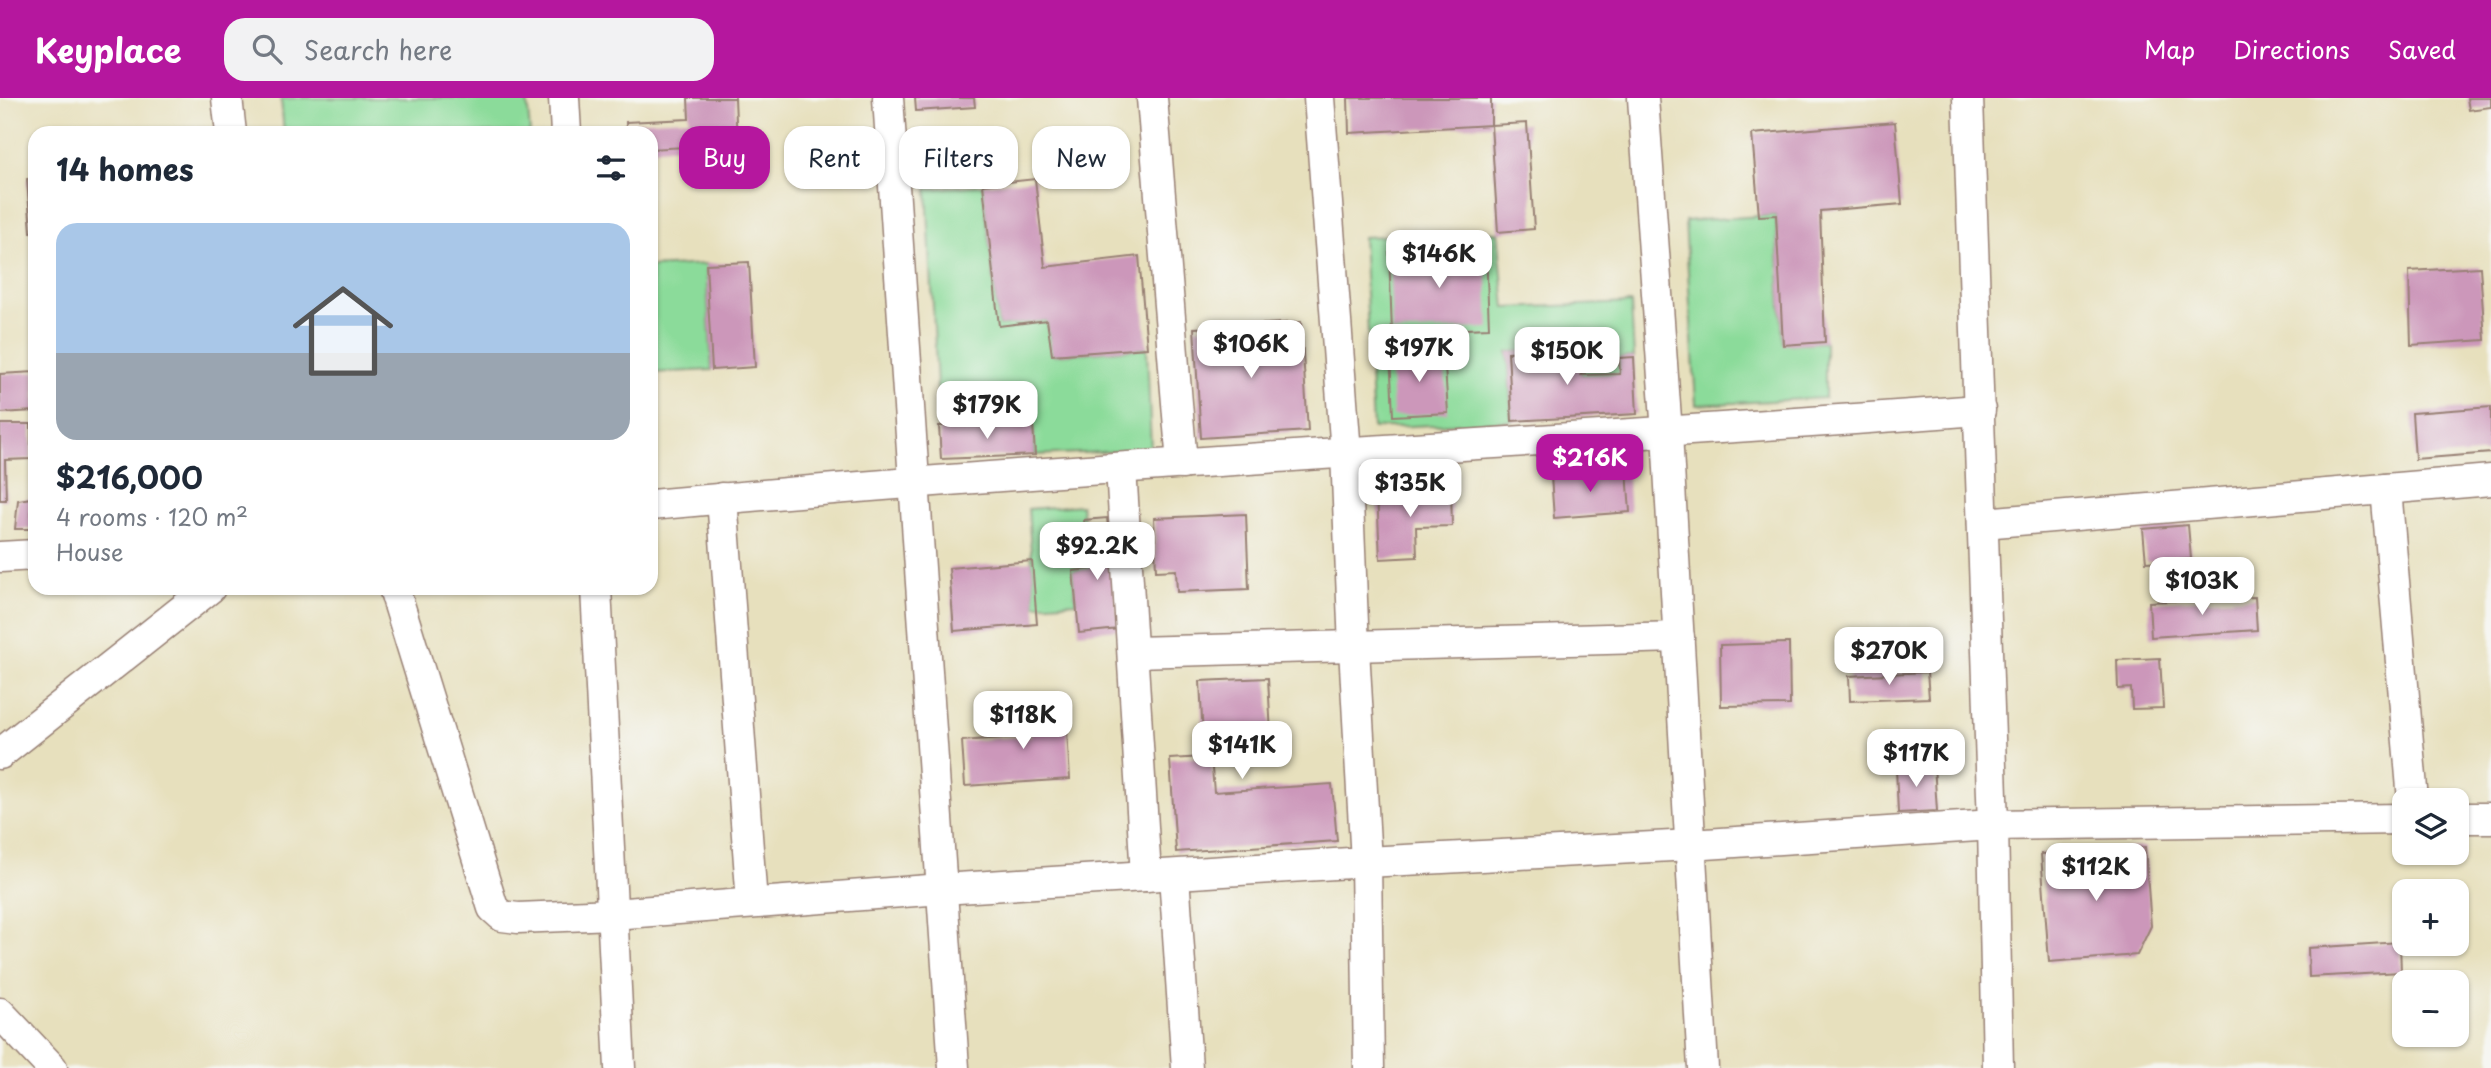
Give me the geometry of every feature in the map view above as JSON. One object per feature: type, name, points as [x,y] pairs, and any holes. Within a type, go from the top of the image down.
[{"type":"street","points":[[228,98],[230,126]]},
{"type":"street","points":[[564,98],[566,126]]},
{"type":"street","points":[[888,98],[912,482],[954,1068]]},
{"type":"street","points":[[1152,98],[1182,464]]},
{"type":"street","points":[[1319,98],[1346,453],[1366,862],[1369,1068]]},
{"type":"street","points":[[1643,98],[1667,433],[1703,1068]]},
{"type":"street","points":[[1968,98],[1993,825],[1998,1068]]},
{"type":"street","points":[[658,504],[912,482],[1980,410]]},
{"type":"street","points":[[1121,468],[1134,652],[1160,875],[1187,1068]]},
{"type":"street","points":[[1983,523],[2491,480]]},
{"type":"street","points":[[2385,489],[2412,788]]},
{"type":"street","points":[[722,498],[752,903]]},
{"type":"street","points":[[0,557],[28,555]]},
{"type":"street","points":[[0,754],[201,595]]},
{"type":"street","points":[[396,595],[493,908],[502,916],[517,918],[612,914],[942,889],[1366,862],[1691,845],[1993,825],[2392,819]]},
{"type":"street","points":[[596,595],[620,1068]]},
{"type":"street","points":[[1134,652],[1679,637]]},
{"type":"street","points":[[2469,818],[2491,818]]},
{"type":"street","points":[[0,1013],[52,1068]]},
{"type":"green space","points":[[527,98],[529,126],[283,126],[281,99]]},
{"type":"green space","points":[[927,189],[983,189],[999,326],[1047,320],[1053,355],[1147,348],[1151,450],[1035,455],[1033,423],[939,426]]},
{"type":"green space","points":[[1776,215],[1783,344],[1825,342],[1825,398],[1696,405],[1685,221]]},
{"type":"green space","points":[[1498,232],[1505,308],[1631,303],[1634,357],[1619,358],[1620,374],[1581,375],[1579,348],[1508,352],[1512,421],[1373,428],[1363,237]]},
{"type":"green space","points":[[706,264],[712,370],[658,373],[658,267]]},
{"type":"green space","points":[[1081,505],[1090,569],[1073,571],[1076,602],[1035,605],[1028,509]]},
{"type":"building","points":[[688,98],[735,98],[736,126],[679,126],[679,147],[658,149],[658,126],[626,126],[626,122],[689,119]]},
{"type":"building","points":[[915,98],[974,98],[975,107],[916,111]]},
{"type":"building","points":[[1348,98],[1491,98],[1491,125],[1349,133]]},
{"type":"building","points":[[2467,98],[2491,98],[2491,107],[2469,110]]},
{"type":"building","points":[[1895,122],[1902,204],[1820,211],[1825,342],[1783,345],[1776,215],[1759,216],[1752,134]]},
{"type":"building","points":[[1527,123],[1534,229],[1498,232],[1491,125]]},
{"type":"building","points":[[1032,179],[1032,189],[1036,189],[1045,267],[1139,256],[1147,348],[1052,355],[1047,320],[999,326],[983,189],[1018,189],[1018,181]]},
{"type":"building","points":[[1486,249],[1489,328],[1392,332],[1389,252]]},
{"type":"building","points":[[749,262],[755,367],[712,370],[706,264]]},
{"type":"building","points":[[2480,267],[2485,340],[2411,345],[2409,271]]},
{"type":"building","points":[[1301,322],[1308,431],[1201,438],[1194,328]]},
{"type":"building","points":[[1579,348],[1581,375],[1620,374],[1619,358],[1634,357],[1637,414],[1512,421],[1508,352]]},
{"type":"building","points":[[1444,351],[1448,413],[1393,416],[1390,354]]},
{"type":"building","points":[[28,372],[28,411],[0,413],[0,374]]},
{"type":"building","points":[[2491,407],[2491,453],[2415,459],[2412,413]]},
{"type":"building","points":[[1033,423],[1035,455],[941,459],[939,426]]},
{"type":"building","points":[[0,424],[28,424],[28,459],[5,460],[6,500],[0,500]]},
{"type":"building","points":[[1627,471],[1630,512],[1554,518],[1551,476]]},
{"type":"building","points":[[1451,490],[1452,526],[1416,527],[1417,557],[1380,559],[1377,493]]},
{"type":"building","points":[[28,498],[28,529],[15,529],[18,500]]},
{"type":"building","points":[[1246,514],[1249,589],[1177,592],[1176,570],[1156,571],[1154,518]]},
{"type":"building","points":[[1107,518],[1119,629],[1079,633],[1073,571],[1090,569],[1084,520]]},
{"type":"building","points":[[2188,525],[2191,559],[2146,562],[2143,529]]},
{"type":"building","points":[[1032,561],[1037,624],[954,631],[949,568]]},
{"type":"building","points":[[2255,597],[2257,630],[2151,637],[2149,602]]},
{"type":"building","points":[[1789,643],[1790,705],[1721,706],[1720,645]]},
{"type":"building","points":[[2160,658],[2163,708],[2132,709],[2131,688],[2118,689],[2117,660]]},
{"type":"building","points":[[1927,672],[1929,698],[1850,701],[1849,676]]},
{"type":"building","points":[[1268,678],[1272,754],[1211,757],[1214,792],[1332,784],[1337,841],[1176,852],[1170,759],[1204,757],[1200,681]]},
{"type":"building","points":[[1065,699],[1070,779],[965,786],[962,741],[1031,736],[1028,702]]},
{"type":"building","points":[[1934,765],[1937,811],[1898,813],[1896,768]]},
{"type":"building","points":[[2145,847],[2151,926],[2137,955],[2049,962],[2041,854]]},
{"type":"building","points":[[2392,943],[2392,956],[2400,956],[2401,970],[2309,977],[2308,948]]}]
